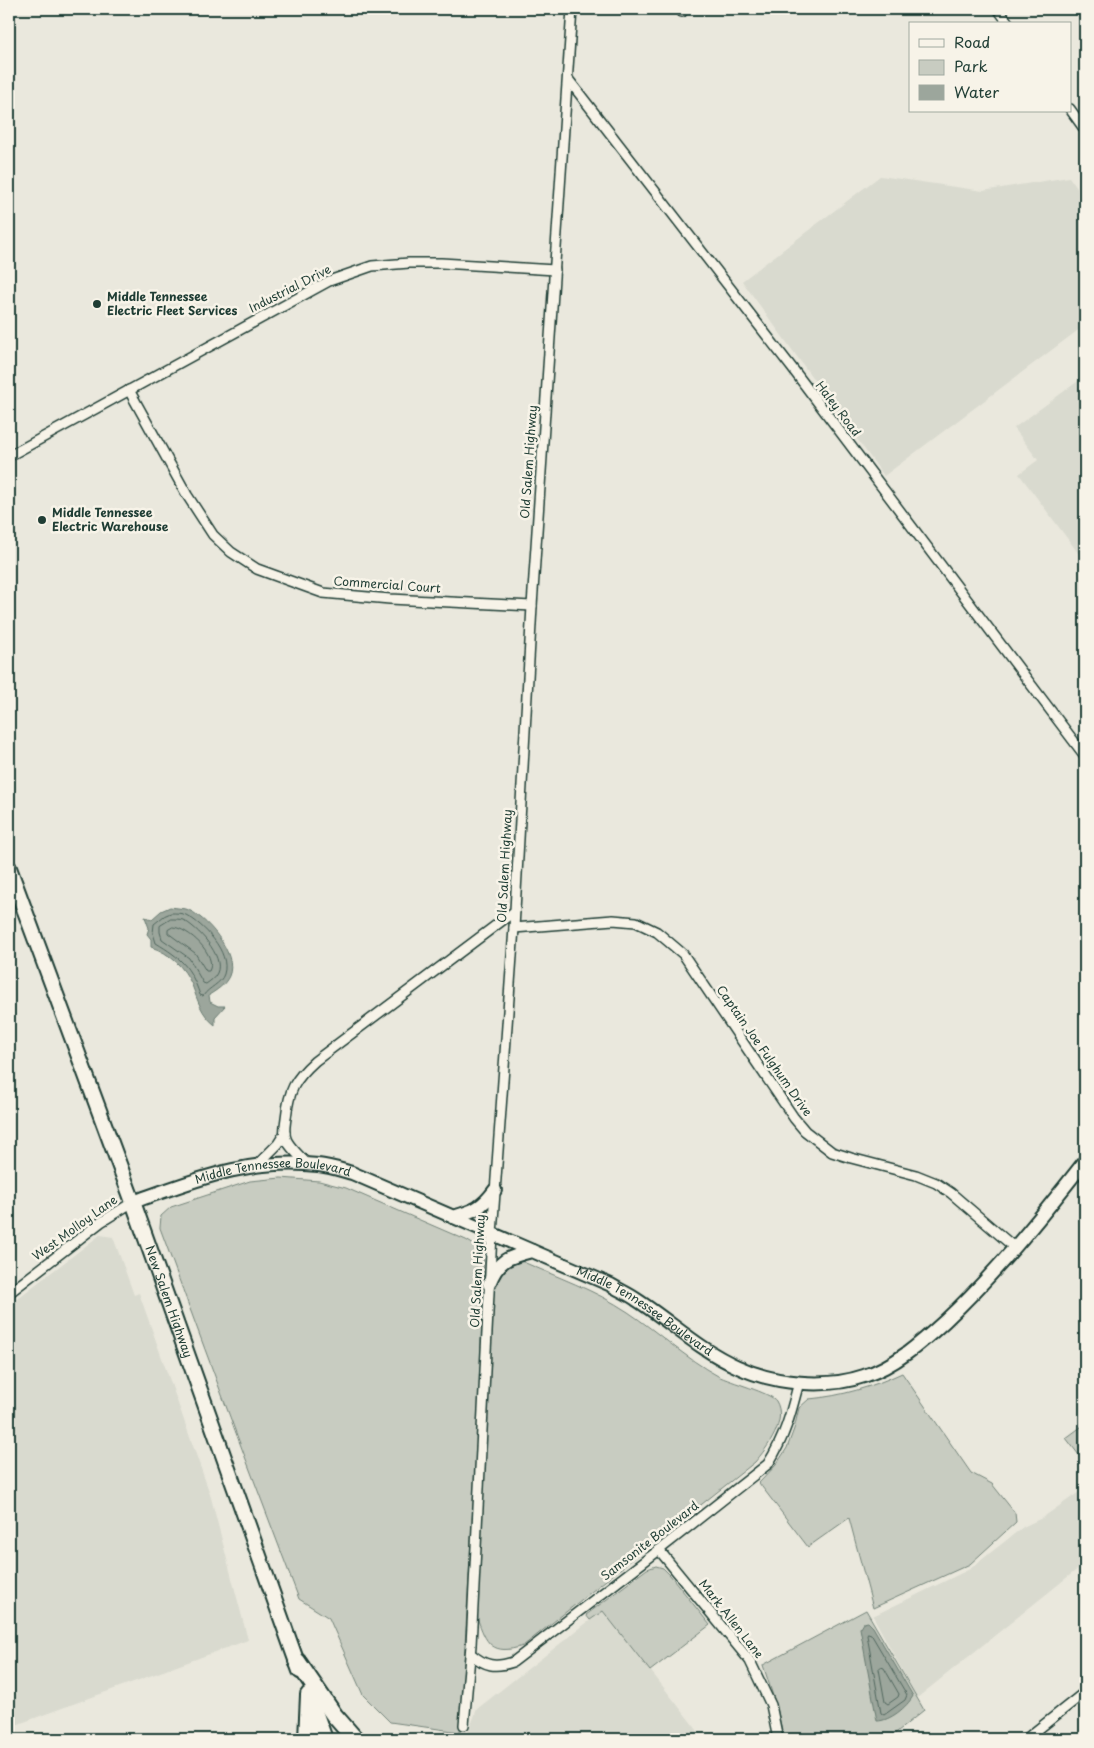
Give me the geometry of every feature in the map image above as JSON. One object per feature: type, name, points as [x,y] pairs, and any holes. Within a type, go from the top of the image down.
[{"type":"highway","points":[[296,1661],[334,1714],[355,1739]]},
{"type":"highway","points":[[307,1739],[309,1695]]},
{"type":"main road","name":"New Salem Highway","points":[[9,868],[133,1202],[325,1739]]},
{"type":"main road","name":"Middle Tennessee Boulevard","points":[[133,1202],[230,1169],[257,1165],[308,1164],[352,1173],[610,1285],[637,1300],[713,1354],[739,1368],[773,1378],[799,1382],[832,1383],[864,1376],[896,1361],[927,1337],[973,1294],[1015,1248],[1085,1162]]},
{"type":"main road","points":[[454,1217],[477,1209],[486,1202],[495,1190]]},
{"type":"main road","points":[[489,1284],[497,1267],[503,1261],[512,1256],[532,1251]]},
{"type":"street","name":"Old Salem Highway","points":[[464,1726],[471,1654],[492,1234],[514,928],[532,606],[572,9]]},
{"type":"street","points":[[998,9],[1008,22]]},
{"type":"street","name":"Haley Road","points":[[568,79],[792,368],[1085,756]]},
{"type":"street","points":[[1072,112],[1085,130]]},
{"type":"street","name":"Industrial Drive","points":[[9,456],[329,281],[372,266],[441,263],[555,270]]},
{"type":"street","name":"Commercial Court","points":[[129,390],[187,495],[213,535],[231,552],[257,569],[323,593],[390,599],[532,606]]},
{"type":"street","points":[[308,1164],[287,1141],[285,1133],[291,1088],[300,1074],[515,911]]},
{"type":"street","name":"Captain Joe Fulghum Drive","points":[[514,928],[614,920],[640,923],[657,932],[683,954],[794,1118],[805,1131],[832,1152],[916,1175],[936,1183],[951,1193],[1015,1248]]},
{"type":"street","points":[[257,1165],[278,1144],[285,1133]]},
{"type":"street","name":"West Molloy Lane","points":[[9,1292],[101,1222],[133,1202]]},
{"type":"street","name":"Samsonite Boulevard","points":[[471,1654],[477,1660],[499,1667],[513,1662],[768,1464],[779,1446],[788,1424],[799,1382]]},
{"type":"street","name":"Mark Allen Lane","points":[[659,1550],[750,1660],[771,1705],[778,1739]]},
{"type":"street","points":[[1026,1739],[1085,1692]]},
{"type":"shaded area","points":[[880,176],[983,191],[1069,177],[1085,199],[1085,325],[884,476],[742,281]]},
{"type":"shaded area","points":[[1085,376],[1085,562],[1019,474],[1038,460],[1014,428]]},
{"type":"shaded area","points":[[100,1235],[113,1237],[134,1295],[139,1293],[210,1494],[248,1640],[13,1726],[9,1715],[9,1305]]},
{"type":"shaded area","points":[[1082,1490],[1085,1495],[1085,1563],[917,1698],[873,1616],[970,1569],[1023,1527],[1042,1518]]},
{"type":"shaded area","points":[[603,1610],[704,1739],[558,1739],[468,1733],[477,1709]]},
{"type":"green space","points":[[281,1178],[319,1181],[346,1188],[466,1240],[481,1249],[484,1261],[479,1402],[460,1732],[390,1722],[363,1695],[329,1618],[299,1599],[160,1228],[161,1216],[171,1207],[250,1181]]},
{"type":"green space","points":[[521,1261],[576,1284],[615,1304],[706,1369],[718,1376],[773,1398],[779,1409],[779,1417],[778,1425],[770,1442],[755,1462],[523,1646],[504,1649],[497,1648],[487,1641],[477,1617],[493,1291],[495,1278],[511,1263]]},
{"type":"green space","points":[[902,1373],[971,1473],[992,1484],[1015,1513],[1016,1522],[970,1564],[873,1608],[849,1518],[808,1547],[759,1483],[776,1465],[787,1448],[799,1408],[809,1399],[857,1390]]},
{"type":"green space","points":[[1085,1424],[1085,1463],[1066,1438]]},
{"type":"green space","points":[[656,1566],[663,1568],[670,1575],[710,1625],[650,1671],[603,1611],[590,1620],[586,1615],[647,1569]]},
{"type":"green space","points":[[866,1610],[924,1710],[892,1736],[894,1739],[784,1739],[777,1708],[763,1665]]},
{"type":"water","points":[[170,907],[186,909],[202,919],[218,936],[229,957],[231,967],[229,976],[220,987],[209,995],[210,1002],[218,1006],[225,1006],[215,1017],[215,1025],[203,1012],[189,978],[181,967],[164,953],[151,947],[151,939],[147,934],[149,928],[145,917],[152,919],[161,911]]},
{"type":"water","points":[[868,1622],[873,1627],[913,1696],[898,1713],[887,1719],[877,1721],[860,1628],[863,1623]]},
{"type":"place","name":"Middle Tennessee Electric Fleet Services","points":[[97,304]]},
{"type":"place","name":"Middle Tennessee Electric Warehouse","points":[[42,520]]}]
